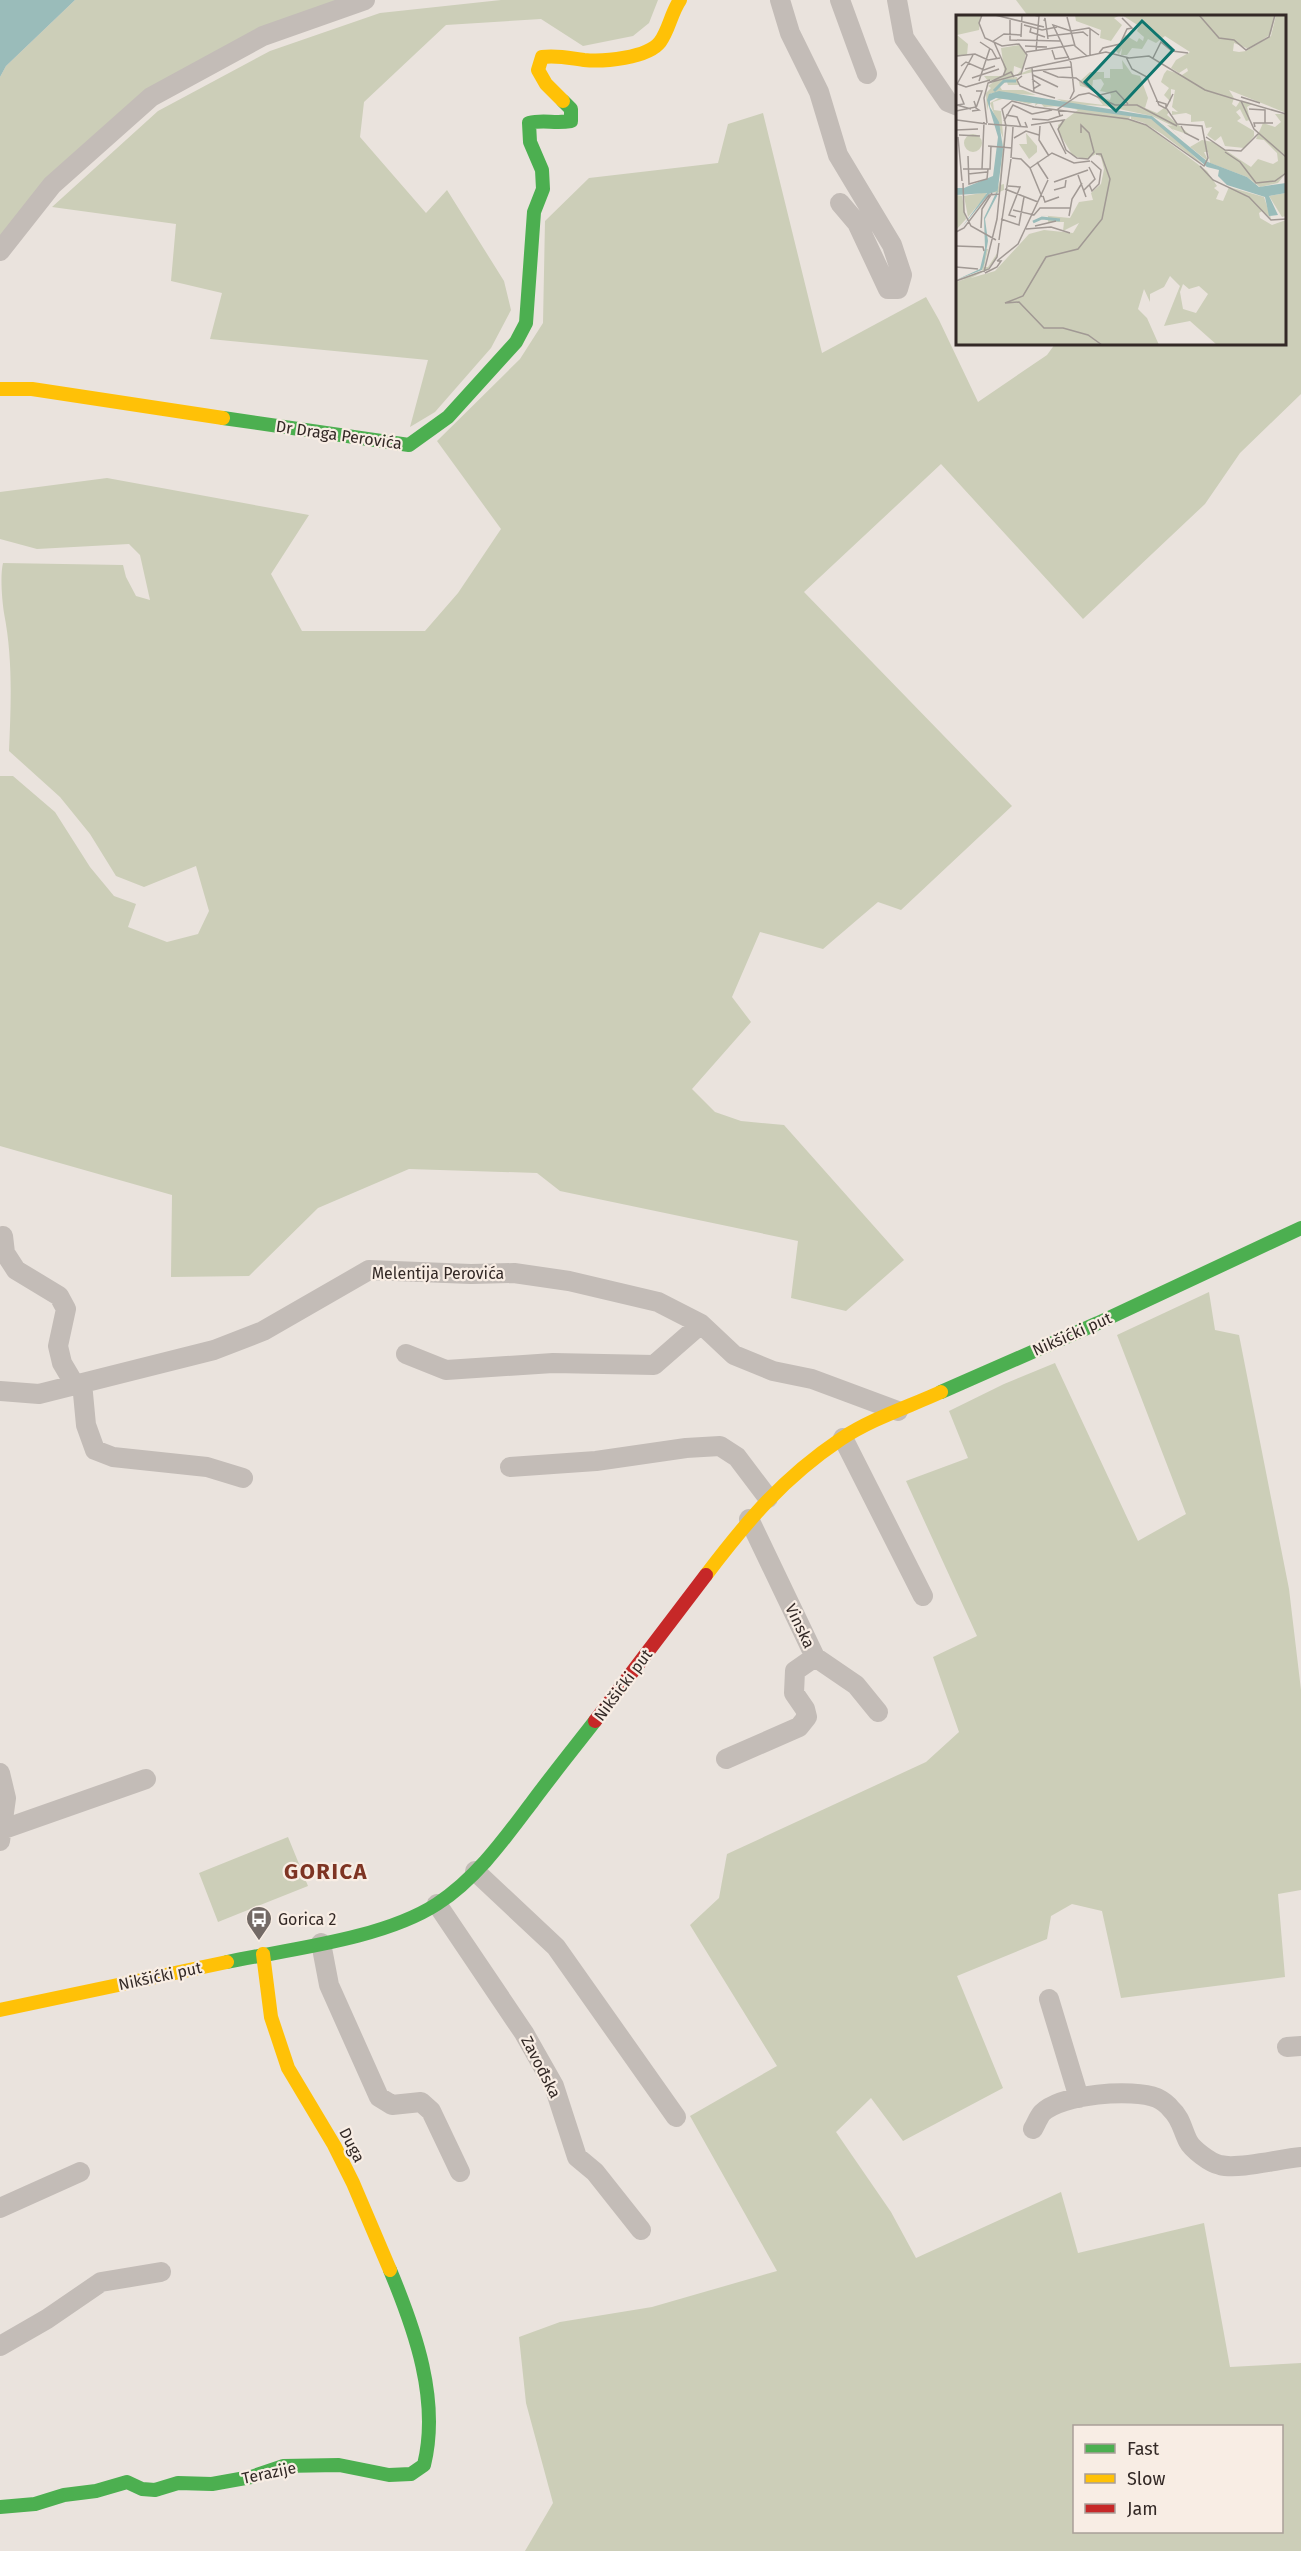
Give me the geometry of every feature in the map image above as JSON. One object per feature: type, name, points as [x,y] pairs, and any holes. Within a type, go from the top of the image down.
[{"type":"street","points":[[0,251],[52,185],[151,97],[263,36],[365,0]]},
{"type":"street","name":"Dr Draga Perovića","points":[[0,389],[32,388],[409,445],[448,417],[516,342],[526,323],[534,212],[543,189],[542,170],[530,142],[529,123],[541,120],[553,124],[571,121],[571,109],[546,84],[538,70],[542,57],[561,53],[585,60],[638,55],[653,49],[665,33],[674,8],[680,0]]},
{"type":"street","points":[[780,0],[790,33],[819,92],[838,155],[892,245],[902,275],[898,289],[888,290],[857,223],[840,203]]},
{"type":"street","points":[[840,0],[867,74]]},
{"type":"street","points":[[897,0],[904,38],[948,102],[956,106]]},
{"type":"street","name":"Nikšićki put","points":[[0,2010],[321,1943],[400,1922],[438,1904],[475,1871],[607,1706],[749,1519],[768,1498],[806,1465],[843,1438],[898,1411],[1098,1323],[1301,1228]]},
{"type":"street","points":[[3,1236],[5,1253],[16,1270],[58,1296],[66,1309],[58,1346],[62,1363],[79,1384],[86,1425],[95,1450],[113,1457],[207,1467],[243,1478]]},
{"type":"street","name":"Melentija Perovića","points":[[0,1391],[39,1394],[214,1350],[253,1335],[369,1270],[471,1274],[514,1273],[569,1281],[658,1302],[701,1324],[734,1355],[773,1371],[812,1379],[898,1411]]},
{"type":"street","points":[[406,1354],[446,1370],[553,1364],[654,1365],[701,1324]]},
{"type":"street","points":[[843,1438],[923,1596]]},
{"type":"street","points":[[510,1467],[596,1461],[686,1448],[720,1446],[737,1457],[768,1498]]},
{"type":"street","name":"Vinska","points":[[749,1519],[815,1657],[856,1685],[878,1712]]},
{"type":"street","points":[[726,1759],[799,1727],[807,1718],[805,1709],[794,1693],[795,1671],[815,1657]]},
{"type":"street","points":[[0,1773],[6,1798],[1,1836],[146,1779]]},
{"type":"street","points":[[475,1871],[556,1947],[676,2117]]},
{"type":"street","name":"Zavođska","points":[[438,1904],[524,2033],[554,2086],[578,2157],[595,2172],[640,2230]]},
{"type":"street","points":[[321,1943],[329,1985],[379,2097],[392,2105],[421,2102],[431,2111],[460,2172]]},
{"type":"street","name":"Duga","points":[[263,1954],[271,2018],[288,2068],[328,2135],[353,2183],[398,2289],[418,2351]]},
{"type":"street","points":[[1049,1999],[1079,2098]]},
{"type":"street","points":[[1034,2129],[1041,2115],[1047,2110],[1079,2098],[1125,2092],[1157,2098],[1172,2110],[1183,2124],[1188,2142],[1218,2165],[1236,2166],[1301,2157]]},
{"type":"street","points":[[0,2208],[80,2172]]},
{"type":"street","points":[[0,2346],[47,2319],[101,2282],[161,2272]]},
{"type":"street","name":"Terazije","points":[[0,2507],[35,2504],[64,2495],[96,2491],[127,2482],[142,2489],[154,2490],[178,2482],[212,2484],[251,2477],[283,2466],[339,2465],[389,2475],[411,2474],[424,2466],[429,2444],[426,2377],[418,2351]]},
{"type":"green space","points":[[75,0],[365,0],[151,97],[0,251],[0,77],[6,66]]},
{"type":"green space","points":[[501,0],[658,0],[649,23],[633,36],[583,46],[541,19],[446,25],[364,102],[360,137],[426,213],[447,190],[504,281],[511,310],[491,348],[435,412],[410,427],[428,360],[210,339],[222,293],[171,281],[176,224],[52,207],[158,111],[270,51],[380,13]]},
{"type":"green space","points":[[1016,0],[1301,0],[1301,394],[1240,453],[1205,504],[1083,619],[941,464],[804,592],[1012,806],[901,910],[878,902],[823,949],[760,932],[732,997],[751,1022],[692,1089],[715,1112],[741,1121],[784,1125],[904,1260],[846,1311],[791,1298],[798,1241],[560,1191],[537,1173],[409,1169],[318,1208],[249,1276],[171,1277],[172,1195],[0,1146],[0,776],[13,776],[55,812],[90,867],[114,896],[136,904],[128,927],[167,942],[198,934],[209,911],[196,866],[144,887],[116,876],[90,834],[60,797],[9,751],[11,682],[2,594],[3,563],[123,565],[126,577],[136,596],[150,600],[140,555],[129,544],[37,549],[0,539],[0,492],[107,478],[309,515],[271,574],[302,631],[425,631],[458,593],[501,529],[437,441],[520,359],[543,323],[545,221],[589,178],[718,163],[728,124],[763,113],[822,353],[926,297],[978,402],[1047,355],[1054,345],[1286,345],[1286,15],[1027,15]]},
{"type":"green space","points":[[1209,1292],[1215,1330],[1239,1335],[1289,1589],[1301,1690],[1301,1890],[1278,1894],[1285,1977],[1121,1998],[1102,1911],[1072,1904],[1051,1916],[1047,1939],[957,1976],[1003,2088],[903,2141],[871,2098],[836,2132],[891,2212],[916,2258],[1061,2192],[1078,2253],[1204,2223],[1230,2367],[1301,2363],[1301,2551],[525,2551],[553,2503],[526,2403],[519,2337],[560,2322],[652,2307],[777,2271],[690,2116],[777,2066],[690,1925],[719,1898],[727,1854],[926,1762],[959,1732],[933,1657],[977,1636],[906,1481],[968,1458],[949,1411],[1004,1384],[1055,1363],[1138,1541],[1186,1514],[1117,1335]]},
{"type":"green space","points":[[288,1837],[308,1886],[218,1922],[199,1873]]},
{"type":"water","points":[[0,0],[75,0],[6,66],[0,77]]},
{"type":"traffic: fast","points":[[223,418],[409,445],[448,417],[516,342],[526,323],[534,212],[543,189],[542,170],[530,142],[529,123],[571,121],[571,109],[563,101]]},
{"type":"traffic: fast","points":[[941,1392],[1098,1323],[1301,1228]]},
{"type":"traffic: fast","points":[[227,1962],[363,1934],[415,1916],[437,1904],[465,1882],[490,1857],[595,1721]]},
{"type":"traffic: fast","points":[[0,2507],[35,2504],[64,2495],[96,2491],[127,2482],[142,2489],[155,2490],[178,2483],[212,2484],[251,2477],[283,2466],[339,2465],[389,2475],[411,2474],[424,2465],[429,2416],[427,2391],[416,2341],[390,2270]]},
{"type":"traffic: slow","points":[[563,101],[546,84],[538,70],[542,57],[602,60],[625,58],[646,52],[660,42],[680,0]]},
{"type":"traffic: slow","points":[[0,389],[32,389],[223,418]]},
{"type":"traffic: slow","points":[[706,1575],[767,1501],[820,1454],[865,1425],[941,1392]]},
{"type":"traffic: slow","points":[[263,1954],[271,2017],[288,2068],[334,2145],[353,2183],[390,2270]]},
{"type":"traffic: slow","points":[[0,2010],[227,1962]]},
{"type":"traffic: jam","points":[[595,1721],[706,1575]]},
{"type":"place","name":"Gorica 2","points":[[259,1942]]},
{"type":"district","name":"GORICA","points":[[326,1871]]}]
